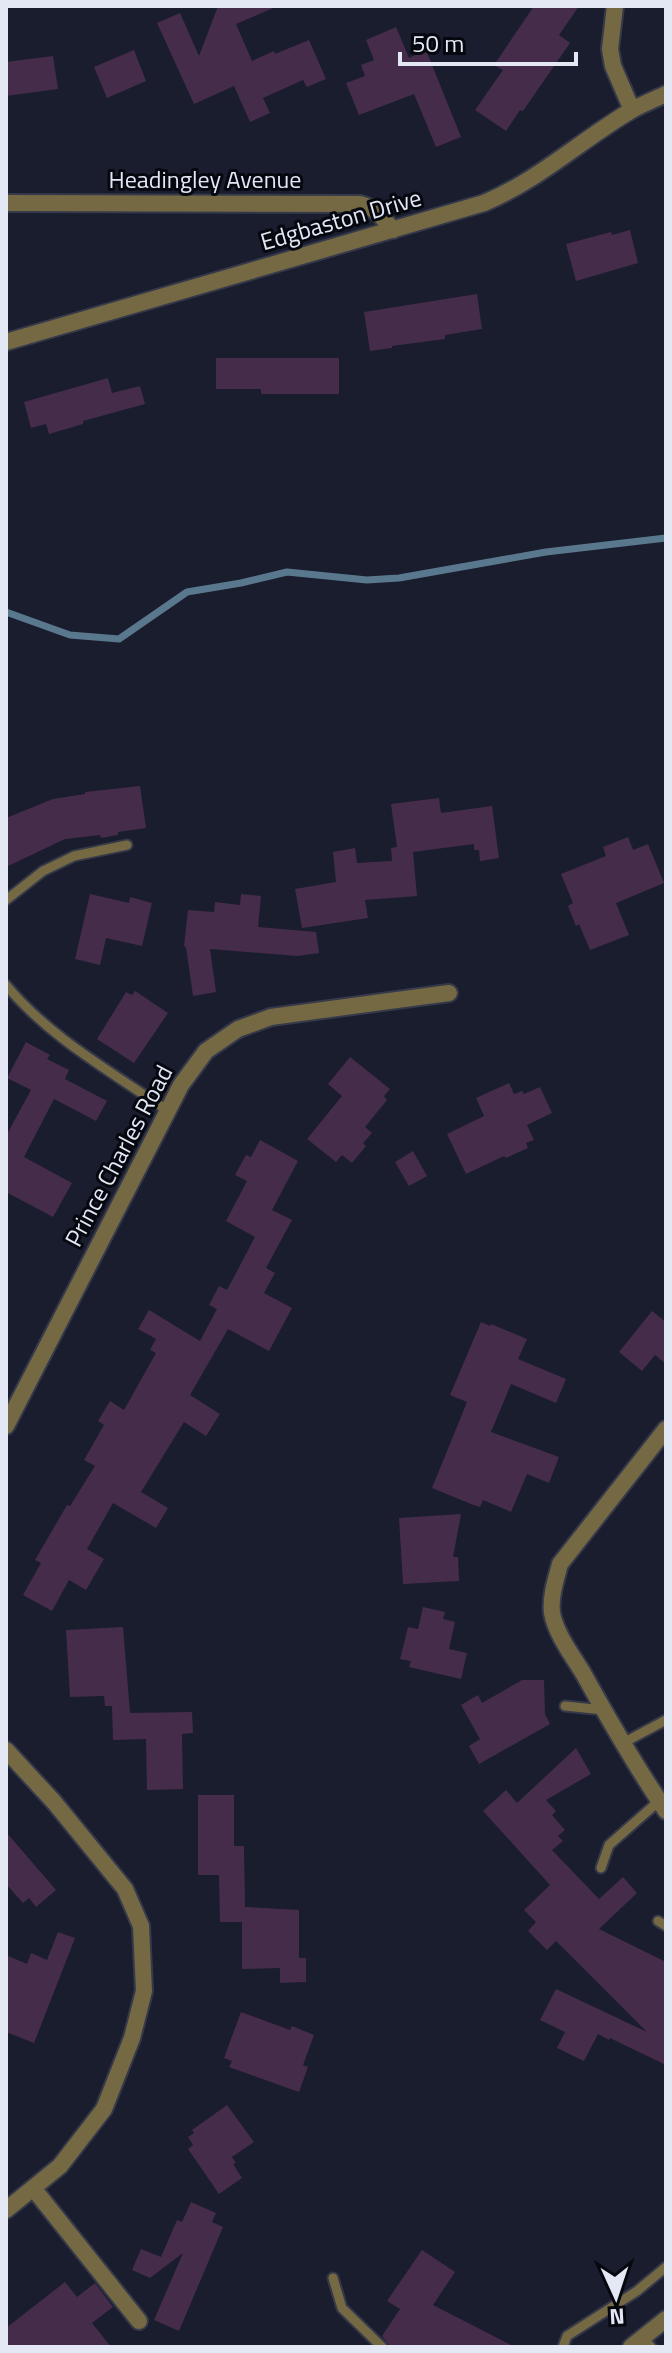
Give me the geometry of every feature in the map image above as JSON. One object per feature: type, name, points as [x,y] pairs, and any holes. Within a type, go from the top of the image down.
[{"type":"street","points":[[615,6],[610,49],[613,66],[632,110]]},
{"type":"street","name":"Edgbaston Drive","points":[[6,342],[484,203],[538,176],[632,110],[666,94]]},
{"type":"street","name":"Headingley Avenue","points":[[6,203],[360,204],[371,207],[393,230]]},
{"type":"street","name":"Prince Charles Road","points":[[6,1426],[181,1085],[206,1051],[238,1029],[271,1017],[449,993]]},
{"type":"street","points":[[663,1806],[561,1635],[552,1612],[560,1564],[666,1429]]},
{"type":"street","points":[[6,1750],[54,1802],[125,1889],[141,1926],[144,1991],[132,2038],[104,2109],[60,2166],[6,2210]]},
{"type":"street","points":[[33,2188],[139,2321]]},
{"type":"street","points":[[641,2344],[666,2319]]},
{"type":"lane","points":[[6,900],[43,871],[74,856],[127,845]]},
{"type":"lane","points":[[6,985],[22,1004],[58,1035],[168,1111]]},
{"type":"lane","points":[[565,1706],[604,1710]]},
{"type":"lane","points":[[623,1743],[666,1720]]},
{"type":"lane","points":[[601,1868],[609,1845],[663,1806]]},
{"type":"lane","points":[[563,2347],[567,2336],[637,2291],[666,2267]]},
{"type":"lane","points":[[333,2278],[342,2308],[382,2347]]},
{"type":"building","points":[[218,6],[278,6],[236,24],[252,61],[309,40],[326,79],[307,87],[303,80],[263,98],[270,113],[250,122],[234,86],[194,104],[157,23],[180,13],[199,56]]},
{"type":"building","points":[[534,6],[579,6],[559,35],[570,43],[506,131],[475,110],[503,70],[494,65]]},
{"type":"building","points":[[396,27],[409,58],[426,50],[461,137],[436,147],[414,94],[359,115],[346,83],[365,76],[361,65],[374,60],[366,40]]},
{"type":"building","points":[[134,50],[146,81],[107,98],[94,67]]},
{"type":"building","points":[[53,56],[58,89],[6,96],[6,62]]},
{"type":"building","points":[[630,230],[638,263],[576,281],[566,244]]},
{"type":"building","points":[[477,294],[482,329],[445,335],[445,339],[370,351],[364,312]]},
{"type":"building","points":[[216,358],[339,358],[339,394],[261,394],[261,389],[216,389]]},
{"type":"building","points":[[108,378],[112,393],[140,386],[145,404],[49,434],[46,424],[31,428],[24,402]]},
{"type":"building","points":[[140,786],[146,828],[101,838],[100,835],[65,839],[6,867],[6,818],[53,799]]},
{"type":"building","points":[[439,798],[441,813],[492,806],[499,858],[480,861],[479,850],[474,850],[474,844],[413,852],[417,896],[365,900],[368,918],[302,928],[295,889],[336,882],[333,852],[355,848],[357,863],[392,861],[391,848],[397,847],[391,804]]},
{"type":"building","points":[[628,837],[633,850],[648,844],[664,883],[616,903],[629,935],[590,950],[568,906],[573,903],[561,874],[606,856],[603,847]]},
{"type":"building","points":[[90,894],[129,903],[130,897],[152,903],[142,946],[106,938],[100,965],[75,959]]},
{"type":"building","points":[[241,894],[261,896],[258,927],[316,932],[319,953],[298,956],[210,949],[216,992],[193,996],[184,946],[188,910],[214,912],[215,902],[240,905]]},
{"type":"building","points":[[135,991],[168,1013],[134,1063],[97,1039],[126,992],[132,995]]},
{"type":"building","points":[[26,1042],[50,1055],[47,1059],[69,1070],[65,1079],[107,1101],[96,1121],[54,1099],[24,1157],[72,1183],[53,1217],[6,1192],[6,1136],[31,1090],[7,1078]]},
{"type":"building","points":[[350,1057],[390,1089],[384,1096],[387,1100],[365,1127],[372,1133],[352,1163],[342,1155],[336,1162],[307,1139],[342,1096],[328,1084]]},
{"type":"building","points":[[509,1083],[514,1094],[522,1091],[524,1094],[540,1087],[552,1113],[527,1125],[534,1140],[526,1143],[528,1148],[466,1174],[447,1134],[484,1116],[476,1098]]},
{"type":"building","points":[[260,1140],[298,1161],[272,1210],[292,1220],[266,1268],[275,1273],[264,1293],[292,1308],[269,1351],[228,1329],[190,1395],[220,1414],[206,1436],[184,1422],[141,1492],[168,1508],[156,1528],[113,1503],[87,1549],[104,1559],[86,1590],[69,1580],[52,1611],[23,1595],[41,1563],[35,1560],[67,1505],[70,1506],[95,1466],[84,1460],[104,1425],[98,1421],[110,1401],[124,1410],[156,1353],[150,1350],[156,1339],[138,1329],[149,1310],[200,1341],[217,1309],[209,1305],[219,1286],[227,1290],[255,1237],[226,1221],[247,1181],[235,1175],[246,1155],[251,1157]]},
{"type":"building","points":[[413,1151],[427,1176],[409,1186],[395,1162]]},
{"type":"building","points":[[652,1311],[666,1322],[666,1364],[655,1355],[642,1371],[619,1352]]},
{"type":"building","points":[[481,1322],[527,1339],[518,1359],[566,1379],[556,1403],[511,1384],[491,1432],[559,1457],[549,1483],[527,1474],[511,1512],[483,1500],[480,1507],[432,1488],[467,1402],[450,1395]]},
{"type":"building","points":[[461,1514],[453,1557],[458,1557],[459,1581],[403,1584],[399,1518]]},
{"type":"building","points":[[423,1607],[445,1612],[443,1619],[455,1622],[449,1649],[467,1653],[461,1679],[409,1667],[411,1661],[400,1659],[408,1627],[418,1629]]},
{"type":"building","points":[[123,1627],[130,1713],[192,1712],[193,1733],[182,1734],[183,1789],[147,1790],[146,1739],[113,1740],[112,1706],[105,1706],[104,1696],[70,1697],[66,1630]]},
{"type":"building","points":[[522,1680],[544,1680],[545,1714],[550,1724],[479,1764],[469,1746],[480,1739],[461,1705],[478,1695],[482,1703]]},
{"type":"building","points":[[576,1748],[591,1774],[546,1800],[556,1811],[552,1815],[565,1830],[558,1836],[563,1841],[552,1850],[599,1899],[623,1877],[637,1893],[599,1929],[666,1962],[666,2065],[598,2034],[584,2061],[557,2048],[565,2032],[540,2020],[556,1989],[647,2032],[556,1941],[547,1950],[528,1931],[536,1922],[524,1910],[550,1885],[483,1811],[506,1790],[517,1803]]},
{"type":"building","points":[[198,1795],[234,1795],[234,1846],[244,1846],[245,1907],[299,1910],[299,1958],[306,1958],[306,1982],[280,1983],[280,1968],[242,1969],[242,1922],[220,1922],[219,1875],[198,1875]]},
{"type":"building","points":[[6,1832],[56,1890],[36,1907],[29,1898],[23,1903],[6,1884]]},
{"type":"building","points":[[58,1932],[75,1938],[34,2043],[6,2032],[6,1955],[27,1964],[31,1953],[47,1960]]},
{"type":"building","points":[[241,2012],[290,2030],[292,2026],[314,2035],[303,2065],[308,2067],[299,2092],[229,2067],[232,2061],[224,2058]]},
{"type":"building","points":[[227,2105],[254,2142],[232,2157],[242,2178],[219,2194],[188,2149],[193,2145],[188,2137],[194,2133],[192,2130]]},
{"type":"building","points":[[191,2202],[216,2213],[212,2222],[223,2227],[179,2331],[154,2320],[183,2253],[150,2278],[132,2270],[141,2249],[161,2257],[177,2220],[182,2222]]},
{"type":"building","points":[[422,2250],[455,2272],[433,2305],[515,2347],[389,2345],[382,2336],[400,2309],[387,2301]]},
{"type":"building","points":[[65,2282],[77,2297],[95,2283],[113,2307],[92,2323],[111,2347],[6,2347],[6,2328]]},
{"type":"waterway","points":[[6,612],[70,635],[119,639],[187,592],[287,572],[367,580],[399,578],[546,552],[666,538]]}]
